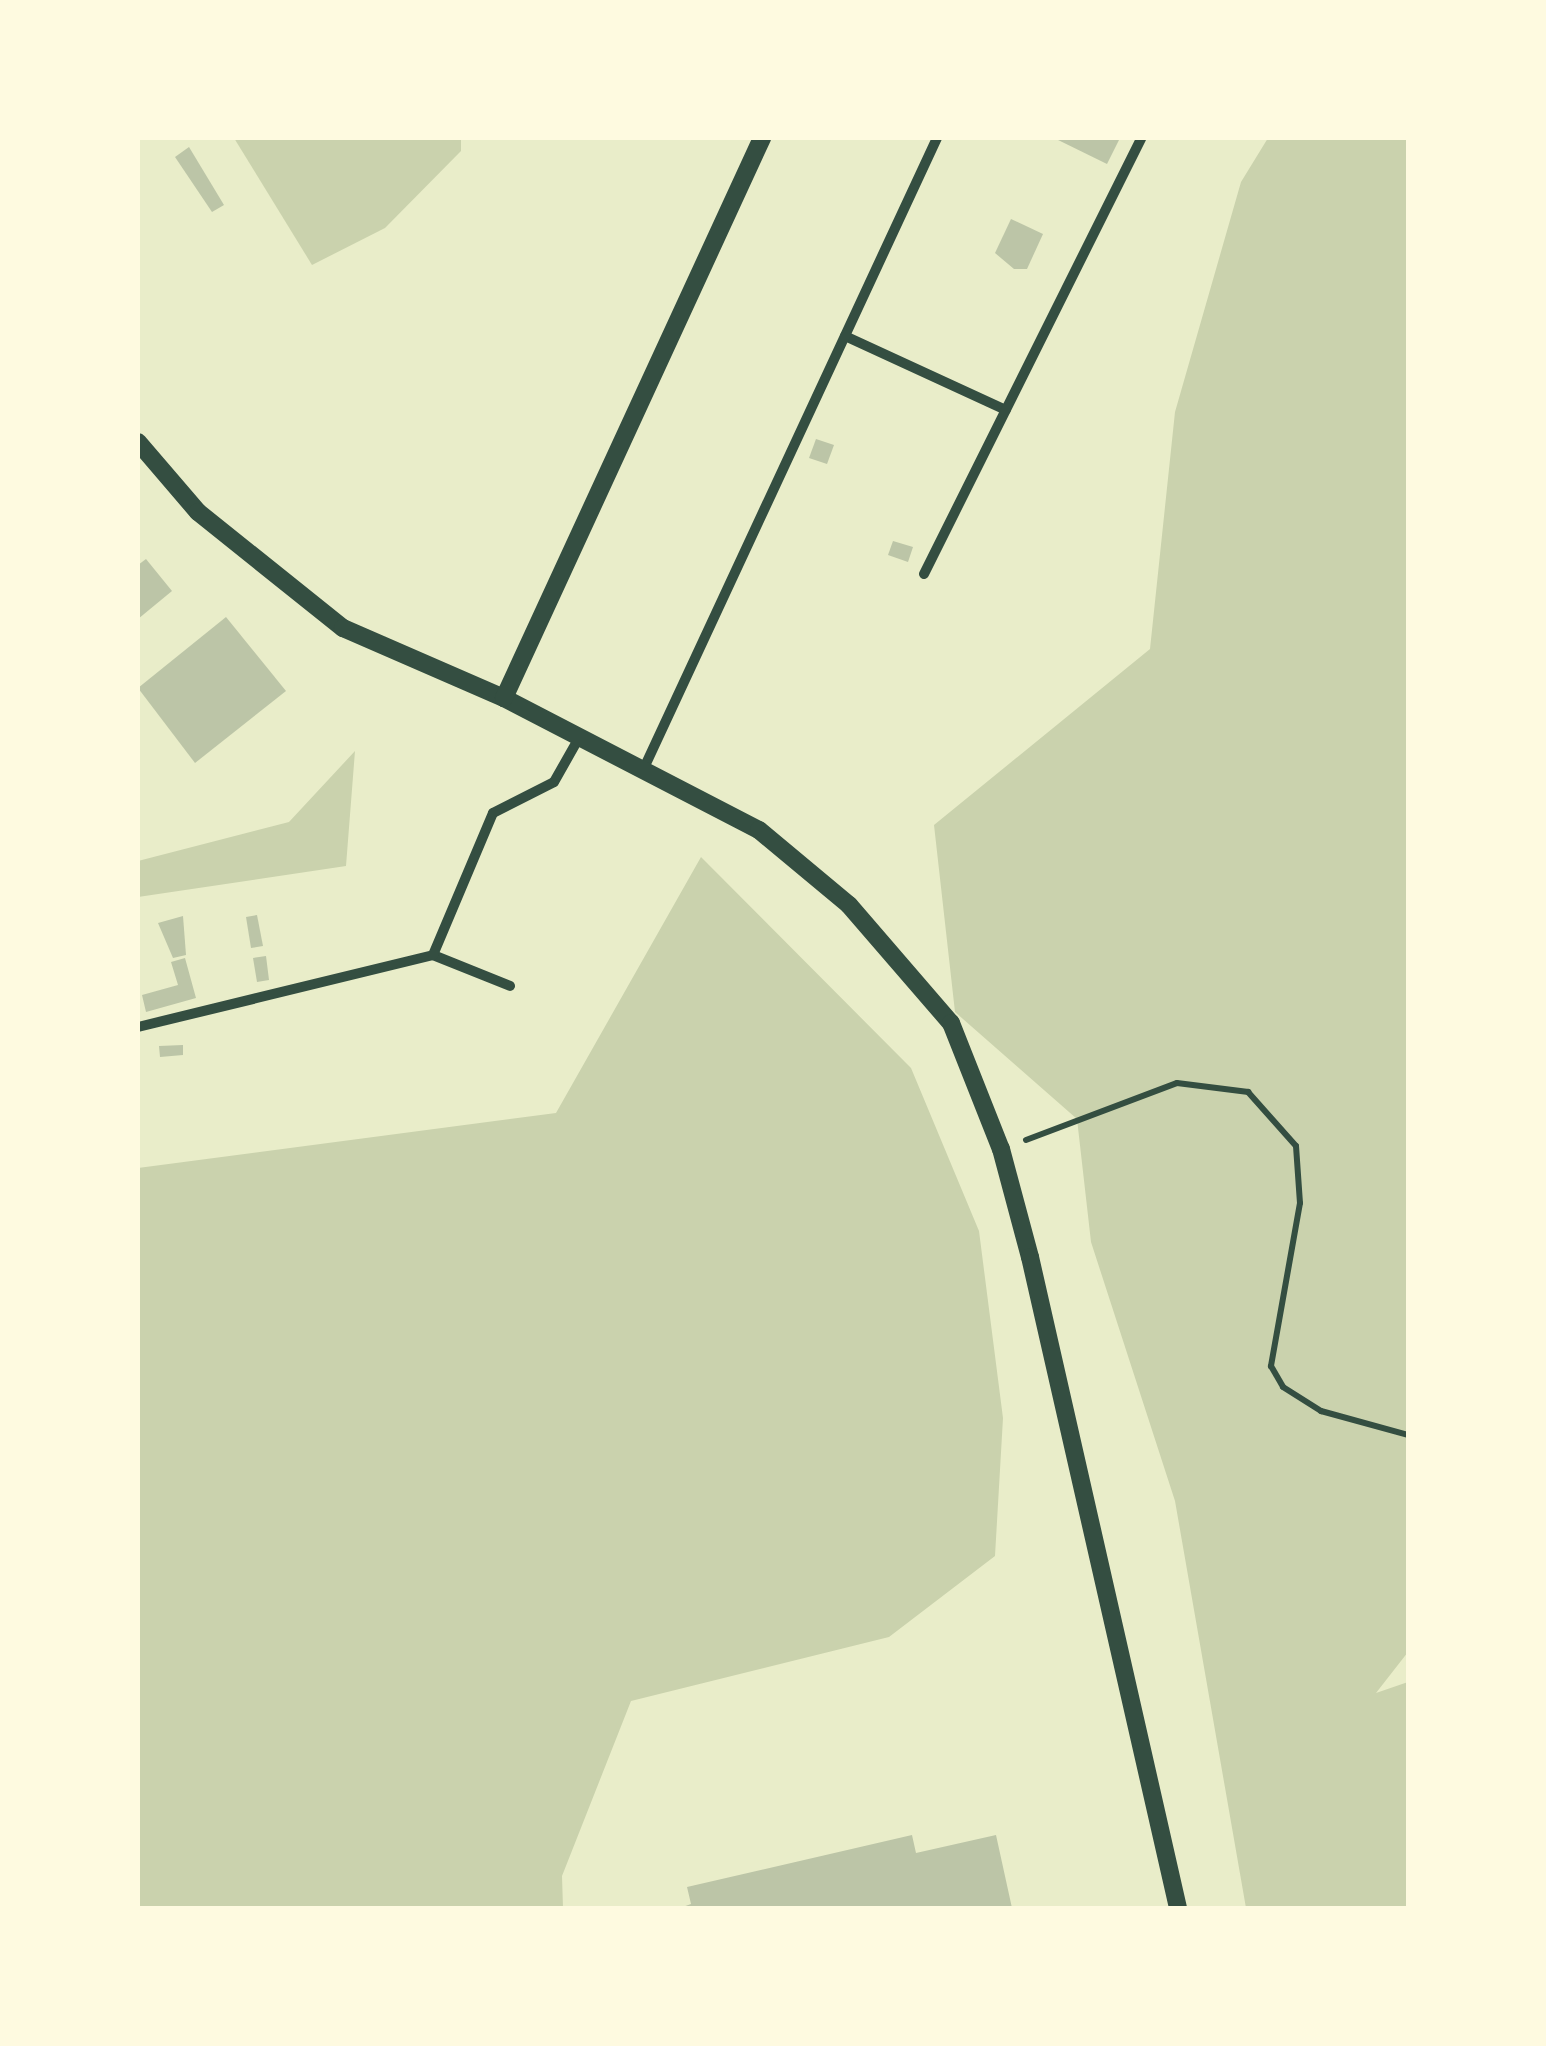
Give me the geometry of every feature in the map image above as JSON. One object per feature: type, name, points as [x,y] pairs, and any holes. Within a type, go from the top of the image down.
[{"type":"street","points":[[504,698],[762,138]]},
{"type":"street","points":[[644,768],[937,138]]},
{"type":"street","points":[[924,574],[1142,138]]},
{"type":"street","points":[[845,336],[1006,410]]},
{"type":"street","points":[[138,442],[222,534],[343,628],[504,698],[759,830],[849,905],[951,1023],[1001,1149],[1178,1908]]},
{"type":"street","points":[[432,954],[494,813],[554,782],[580,736]]},
{"type":"street","points":[[138,1027],[432,954],[510,986]]},
{"type":"path","points":[[1001,1149],[1178,1083],[1248,1092],[1296,1146],[1300,1203],[1271,1366],[1283,1386],[1322,1412],[1408,1436]]},
{"type":"green space","points":[[234,138],[461,138],[461,151],[385,228],[312,265]]},
{"type":"green space","points":[[1268,138],[1408,138],[1408,1652],[1376,1693],[1408,1682],[1408,1908],[1246,1908],[1175,1501],[1091,1242],[1077,1119],[955,1012],[934,825],[1150,649],[1175,412],[1241,182]]},
{"type":"green space","points":[[355,751],[346,866],[138,897],[138,861],[289,822]]},
{"type":"green space","points":[[701,857],[911,1068],[979,1231],[1003,1418],[995,1556],[889,1637],[631,1701],[562,1876],[563,1908],[138,1908],[138,1168],[556,1113]]},
{"type":"building","points":[[1054,138],[1120,138],[1107,164]]},
{"type":"building","points":[[189,147],[224,205],[212,212],[175,157]]},
{"type":"building","points":[[1011,219],[1043,234],[1027,269],[1014,269],[995,253]]},
{"type":"building","points":[[816,439],[834,445],[827,464],[809,458]]},
{"type":"building","points":[[893,541],[913,547],[908,562],[888,555]]},
{"type":"building","points":[[146,559],[172,591],[138,619],[138,565]]},
{"type":"building","points":[[226,617],[286,691],[195,763],[138,688]]},
{"type":"building","points":[[257,915],[263,946],[251,948],[246,917]]},
{"type":"building","points":[[183,916],[186,955],[173,958],[158,923]]},
{"type":"building","points":[[266,956],[269,980],[257,982],[253,958]]},
{"type":"building","points":[[185,958],[196,998],[146,1012],[142,995],[178,985],[171,962]]},
{"type":"building","points":[[183,1045],[183,1055],[160,1057],[159,1046]]},
{"type":"building","points":[[912,1835],[916,1853],[996,1835],[1012,1908],[680,1908],[691,1904],[687,1887]]}]
